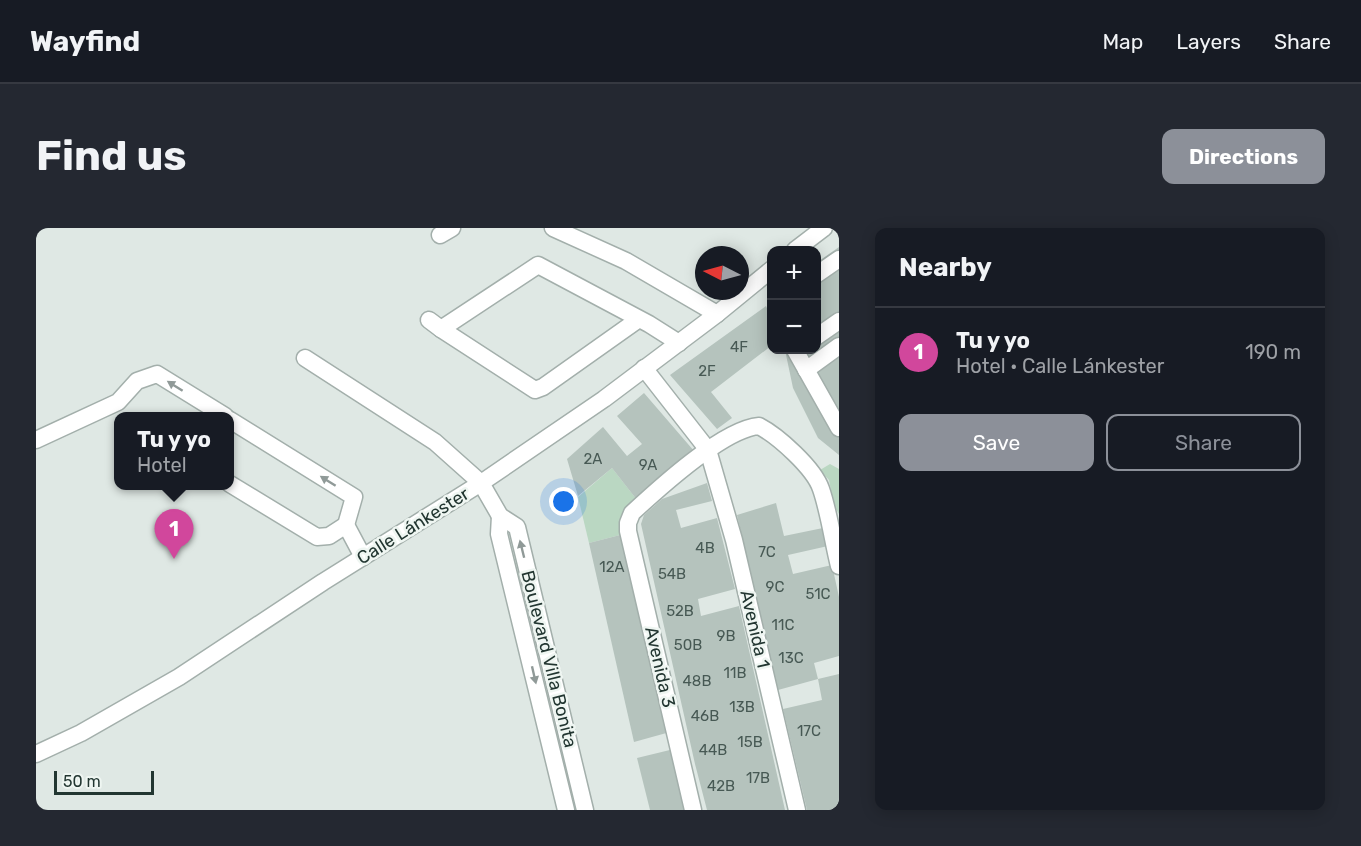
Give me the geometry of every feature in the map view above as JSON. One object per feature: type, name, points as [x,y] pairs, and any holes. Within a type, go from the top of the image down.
[{"type":"street","points":[[554,228],[626,261],[717,314]]},
{"type":"street","points":[[800,246],[824,228]]},
{"type":"street","points":[[821,272],[839,259]]},
{"type":"street","points":[[639,319],[543,387],[535,390],[435,325],[538,265],[639,319],[679,343]]},
{"type":"street","name":"Calle Lánkester","points":[[36,754],[81,733],[179,677],[481,483],[604,399],[717,314],[767,272]]},
{"type":"street","points":[[821,334],[839,321]]},
{"type":"street","points":[[806,370],[839,346]]},
{"type":"street","points":[[799,354],[806,370],[837,419]]},
{"type":"street","name":"Boulevard Villa Bonita","points":[[305,358],[435,441],[481,483],[500,516],[517,527],[585,810]]},
{"type":"street","points":[[644,368],[708,450],[748,427],[759,426],[769,431],[813,474],[821,488],[833,523],[839,566]]},
{"type":"street","points":[[36,441],[118,409],[137,381],[157,374],[217,412]]},
{"type":"street","points":[[234,422],[354,497],[346,525],[329,536],[317,537],[234,486]]},
{"type":"street","name":"Avenida 3","points":[[693,810],[628,523],[632,513],[708,450]]},
{"type":"street","name":"Avenida 1","points":[[708,450],[734,540],[796,810]]},
{"type":"street","name":"Boulevard Villa Bonita","points":[[500,516],[499,534],[566,810]]},
{"type":"street","points":[[346,525],[363,557]]},
{"type":"street","points":[[525,639],[544,634]]},
{"type":"street","points":[[549,739],[567,734]]},
{"type":"green space","points":[[830,464],[839,469],[839,514],[834,506],[829,480],[820,470]]},
{"type":"green space","points":[[612,468],[637,500],[624,534],[589,543],[578,497]]},
{"type":"building","points":[[839,247],[839,455],[818,438],[793,388],[786,354],[821,354],[821,260]]},
{"type":"building","points":[[766,306],[767,349],[711,392],[732,418],[717,429],[670,375]]},
{"type":"building","points":[[644,393],[694,451],[637,500],[612,468],[578,496],[567,459],[603,427],[627,456],[642,444],[617,416]]},
{"type":"building","points":[[707,483],[712,501],[676,510],[681,528],[717,518],[735,589],[698,599],[701,616],[739,606],[785,810],[707,810],[695,764],[641,524],[644,515],[662,499]]},
{"type":"building","points":[[776,503],[784,536],[823,528],[828,546],[788,555],[793,574],[832,565],[839,597],[839,656],[814,663],[818,679],[778,690],[737,515]]},
{"type":"building","points":[[624,534],[670,732],[634,742],[589,543]]},
{"type":"building","points":[[839,674],[839,810],[807,810],[783,709],[822,700],[818,679]]},
{"type":"building","points":[[674,749],[687,810],[650,810],[637,758]]},
{"type":"place","name":"Tu y yo","points":[[174,559]]}]
